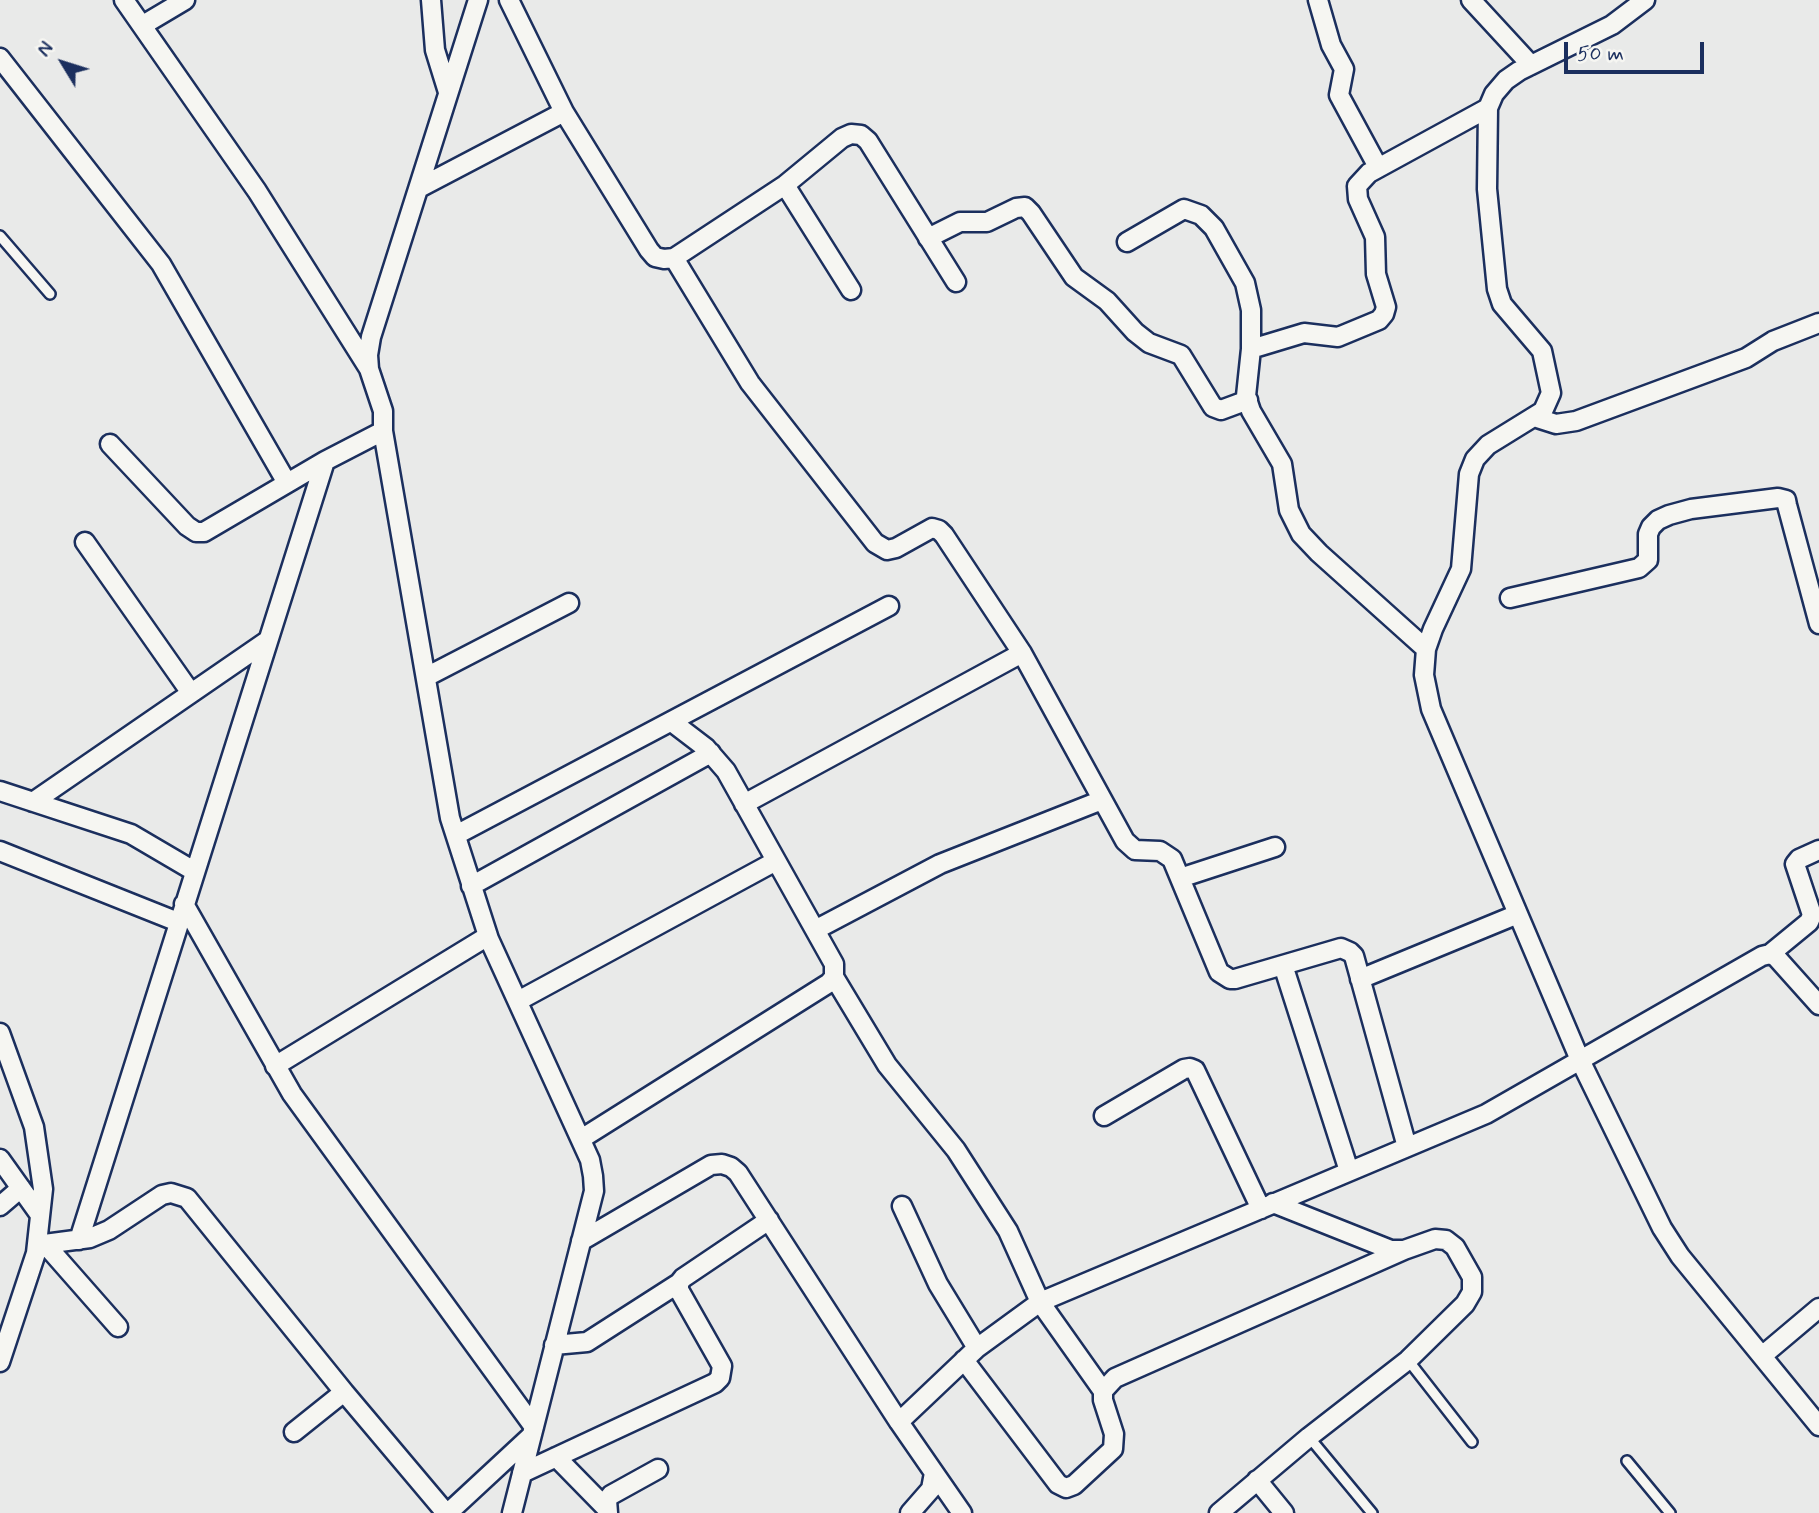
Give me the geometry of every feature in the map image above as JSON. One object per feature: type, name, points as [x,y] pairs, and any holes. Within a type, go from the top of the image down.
[{"type":"street","points":[[124,0],[257,191],[369,369],[383,411],[383,431],[446,799],[456,835],[488,936],[590,1160],[594,1191],[512,1513]]},
{"type":"street","points":[[143,25],[185,0]]},
{"type":"street","points":[[431,0],[435,50],[448,92]]},
{"type":"street","points":[[369,369],[371,337],[478,0]]},
{"type":"street","points":[[509,0],[564,112],[655,257],[674,258],[785,185],[842,138],[851,134],[861,135],[867,141],[956,282]]},
{"type":"street","points":[[1318,0],[1331,45],[1344,69],[1339,95],[1378,167]]},
{"type":"street","points":[[1471,0],[1531,65]]},
{"type":"street","points":[[1645,0],[1612,25],[1506,80],[1494,94],[1488,108],[1488,198],[1497,289],[1502,304],[1542,351],[1551,393],[1543,411],[1488,445],[1475,459],[1469,474],[1461,569],[1426,649],[1424,675],[1431,709],[1580,1060],[1668,1237],[1680,1256],[1819,1426]]},
{"type":"street","points":[[0,58],[161,264],[286,483]]},
{"type":"street","points":[[1251,349],[1304,333],[1338,337],[1373,324],[1384,314],[1386,307],[1375,262],[1375,237],[1358,199],[1357,186],[1362,178],[1378,167],[1488,108]]},
{"type":"street","points":[[419,188],[564,112]]},
{"type":"street","points":[[785,185],[851,290]]},
{"type":"street","points":[[928,237],[960,222],[987,222],[1016,208],[1025,207],[1074,277],[1107,301],[1135,332],[1149,342],[1181,355],[1213,407],[1221,410],[1248,400]]},
{"type":"street","points":[[1127,242],[1184,209],[1201,215],[1214,228],[1245,283],[1251,310],[1248,400],[1251,411],[1282,464],[1289,510],[1301,534],[1319,554],[1426,649]]},
{"type":"street","points":[[674,258],[757,392],[875,543],[887,550],[896,548],[924,530],[939,530],[1023,653],[1102,800],[1130,846],[1135,849],[1160,851],[1172,859],[1219,972],[1224,977],[1235,979],[1340,948],[1346,949],[1354,956],[1408,1147]]},
{"type":"street","points":[[1534,417],[1556,424],[1576,421],[1746,358],[1773,341],[1819,323]]},
{"type":"street","points":[[110,444],[187,526],[204,532],[286,483],[383,431]]},
{"type":"street","points":[[79,1240],[325,461]]},
{"type":"street","points":[[1510,598],[1639,568],[1648,560],[1648,534],[1651,527],[1669,515],[1691,509],[1778,498],[1786,500],[1819,624]]},
{"type":"street","points":[[85,542],[191,693]]},
{"type":"street","points":[[426,677],[569,603]]},
{"type":"street","points":[[456,835],[889,606]]},
{"type":"street","points":[[33,802],[267,641]]},
{"type":"street","points":[[744,804],[1023,653]]},
{"type":"street","points":[[672,722],[711,753],[726,771],[834,964],[834,977],[887,1065],[956,1150],[1008,1231],[1040,1302],[1103,1391],[1103,1400],[1114,1434],[1113,1449],[1074,1485],[1066,1488],[1058,1484],[971,1354],[901,1206]]},
{"type":"street","points":[[471,886],[711,753]]},
{"type":"street","points":[[0,791],[131,834],[194,871]]},
{"type":"street","points":[[816,930],[940,864],[1102,800]]},
{"type":"street","points":[[1180,878],[1276,847]]},
{"type":"street","points":[[899,1422],[971,1354],[1040,1302],[1504,1105],[1762,956],[1770,954],[1809,922],[1812,915],[1795,864],[1798,859],[1819,850]]},
{"type":"street","points":[[0,851],[178,922]]},
{"type":"street","points":[[518,1001],[776,861]]},
{"type":"street","points":[[184,904],[292,1094],[533,1432]]},
{"type":"street","points":[[1360,978],[1518,914]]},
{"type":"street","points":[[275,1066],[488,936]]},
{"type":"street","points":[[1770,954],[1776,957],[1819,1005]]},
{"type":"street","points":[[1283,965],[1349,1171]]},
{"type":"street","points":[[581,1139],[834,977]]},
{"type":"street","points":[[0,1033],[34,1126],[43,1189],[41,1245],[0,1362]]},
{"type":"street","points":[[1104,1116],[1184,1069],[1195,1070],[1267,1206],[1391,1250],[1404,1250]]},
{"type":"street","points":[[0,1159],[40,1215]]},
{"type":"street","points":[[580,1241],[711,1165],[731,1167],[769,1220],[899,1422],[962,1513]]},
{"type":"street","points":[[0,1206],[21,1188]]},
{"type":"street","points":[[41,1245],[79,1240],[109,1230],[162,1195],[171,1193],[187,1198],[344,1392],[447,1513],[533,1432]]},
{"type":"street","points":[[554,1345],[587,1342],[679,1283],[769,1220]]},
{"type":"street","points":[[1103,1391],[1115,1378],[1404,1250],[1435,1239],[1446,1240],[1455,1247],[1472,1277],[1472,1292],[1465,1304],[1408,1360],[1309,1437],[1219,1513]]},
{"type":"street","points":[[41,1245],[118,1327]]},
{"type":"street","points":[[522,1473],[715,1383],[720,1378],[722,1366],[679,1290],[679,1283]]},
{"type":"street","points":[[1762,1356],[1819,1308]]},
{"type":"street","points":[[294,1432],[344,1392]]},
{"type":"street","points":[[556,1457],[607,1511]]},
{"type":"street","points":[[607,1511],[607,1500],[617,1490],[658,1469]]},
{"type":"street","points":[[910,1513],[931,1489],[934,1473]]},
{"type":"street","points":[[1257,1480],[1284,1513]]},
{"type":"lane","points":[[0,236],[50,294]]},
{"type":"lane","points":[[1408,1360],[1472,1442]]},
{"type":"lane","points":[[1309,1437],[1372,1513]]},
{"type":"lane","points":[[1627,1461],[1670,1513]]}]
